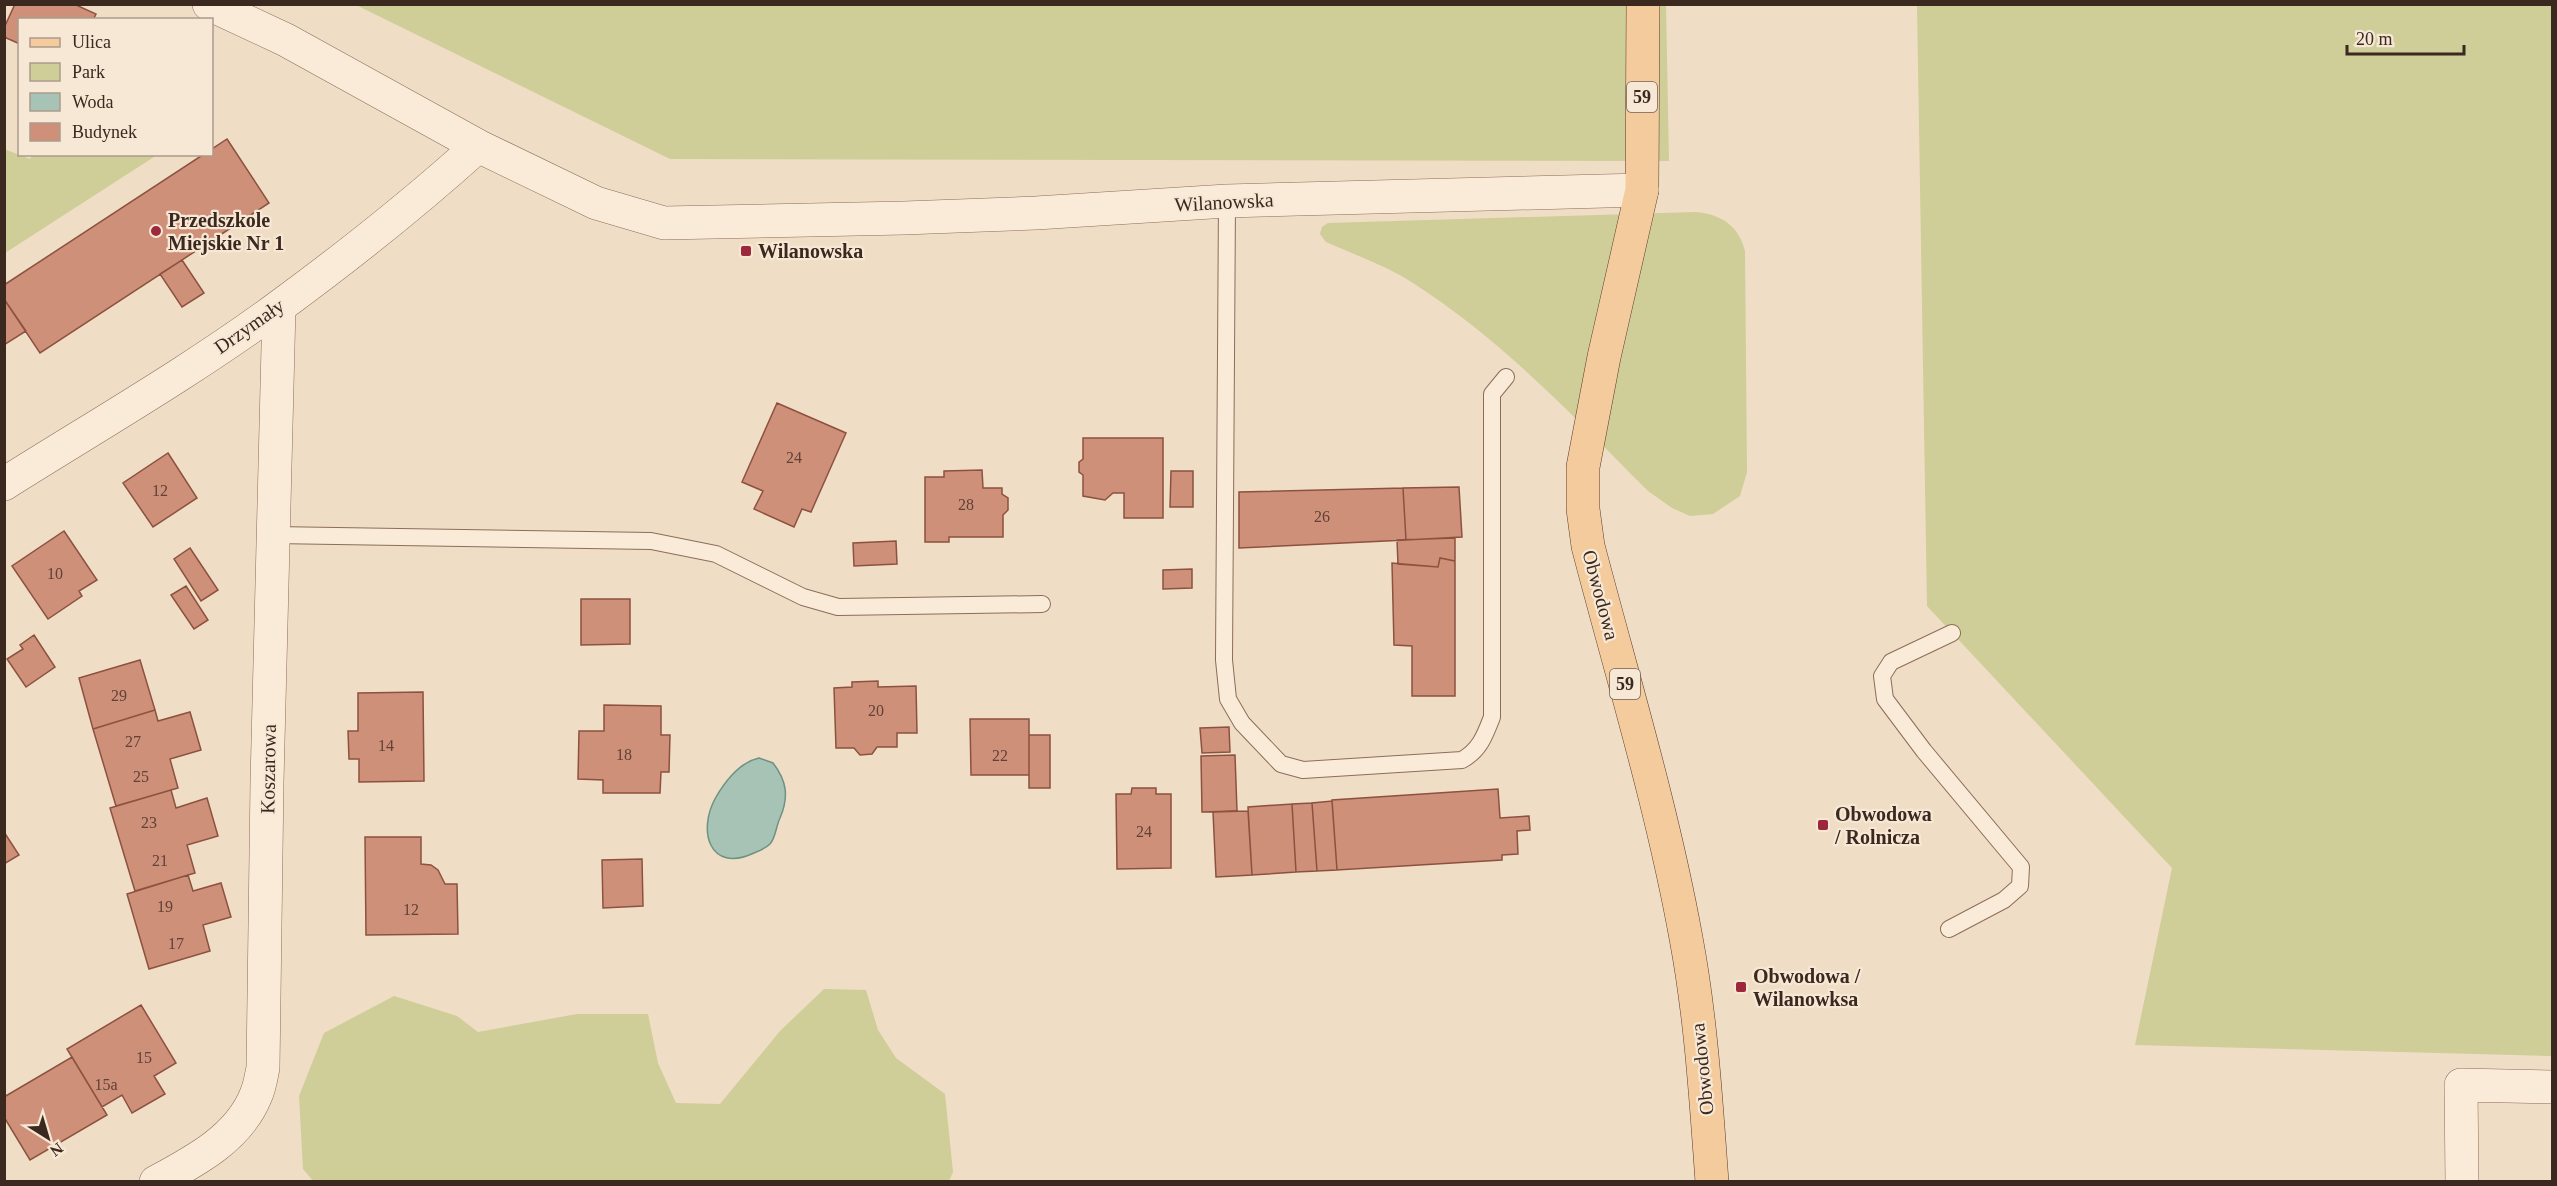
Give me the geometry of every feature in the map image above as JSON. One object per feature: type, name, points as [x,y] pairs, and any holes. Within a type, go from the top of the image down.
[{"type":"main road","name":"Obwodowa","points":[[1643,4],[1642,190],[1604,357],[1587,445],[1583,467],[1583,509],[1588,546],[1656,802],[1686,938],[1703,1058],[1712,1182]]},
{"type":"street","name":"Wilanowska","points":[[209,4],[286,40],[478,146],[596,203],[664,223],[948,217],[1227,201],[1642,190]]},
{"type":"street","name":"Drzymały","points":[[4,484],[279,307],[416,202],[478,146]]},
{"type":"street","name":"Koszarowa","points":[[156,1182],[191,1174],[243,1120],[256,1095],[263,1068],[279,307]]},
{"type":"street","points":[[2462,1182],[2461,1085],[2553,1087]]},
{"type":"lane","points":[[1227,201],[1224,660],[1228,699],[1242,723],[1281,764],[1303,770],[1462,760],[1475,753],[1484,738],[1492,717],[1492,394],[1506,377]]},
{"type":"lane","points":[[273,535],[651,541],[716,554],[803,597],[838,607],[1042,604]]},
{"type":"lane","points":[[1949,929],[2004,900],[2020,886],[2020,867],[1924,751],[1885,699],[1882,676],[1891,662],[1952,633]]},
{"type":"green space","points":[[356,5],[1666,5],[1669,161],[670,159]]},
{"type":"green space","points":[[1917,5],[2552,5],[2552,1056],[2135,1045],[2172,868],[1927,606]]},
{"type":"green space","points":[[4,149],[30,159],[32,156],[155,156],[5,253]]},
{"type":"green space","points":[[1696,212],[1713,215],[1728,223],[1738,235],[1745,251],[1747,472],[1740,496],[1713,514],[1690,516],[1672,508],[1648,491],[1593,435],[1507,354],[1446,305],[1393,271],[1326,242],[1320,234],[1322,227],[1328,223]]},
{"type":"green space","points":[[824,989],[866,990],[878,1030],[896,1058],[945,1094],[953,1172],[949,1181],[314,1182],[303,1169],[299,1096],[324,1033],[394,996],[457,1016],[478,1032],[577,1014],[648,1014],[658,1063],[676,1103],[720,1104],[780,1031]]},
{"type":"water","points":[[759,758],[773,763],[784,783],[785,803],[774,838],[768,845],[756,852],[739,858],[726,858],[717,853],[711,845],[708,835],[710,810],[729,778],[746,763]]},
{"type":"building","points":[[15,4],[74,4],[96,14],[94,18],[18,18],[18,43],[4,37],[4,28]]},
{"type":"building","name":"Przedszkole Miejskie Nr 1","points":[[227,139],[269,203],[40,353],[4,299],[4,285],[201,156],[213,156],[213,148]]},
{"type":"building","points":[[182,260],[204,293],[182,307],[160,274]]},
{"type":"building","points":[[4,299],[26,331],[4,345]]},
{"type":"building","points":[[777,403],[846,433],[811,512],[802,509],[794,527],[754,509],[763,491],[742,482]]},
{"type":"building","points":[[1083,438],[1163,438],[1163,518],[1124,518],[1124,493],[1113,493],[1105,500],[1083,496],[1083,475],[1079,472],[1079,462],[1083,459]]},
{"type":"building","points":[[168,453],[197,498],[153,527],[123,483]]},
{"type":"building","points":[[982,470],[983,488],[1002,488],[1002,494],[1008,498],[1008,510],[1003,515],[1003,537],[949,537],[949,542],[925,542],[925,477],[944,477],[944,471]]},
{"type":"building","points":[[1171,471],[1193,471],[1193,507],[1170,507]]},
{"type":"building","points":[[1459,487],[1462,537],[1406,540],[1403,488]]},
{"type":"building","points":[[1403,488],[1406,540],[1239,548],[1239,492]]},
{"type":"building","points":[[64,531],[97,580],[79,591],[82,596],[48,619],[12,566]]},
{"type":"building","points":[[1455,538],[1455,561],[1440,558],[1438,567],[1398,564],[1397,540]]},
{"type":"building","points":[[896,541],[897,564],[854,566],[853,543]]},
{"type":"building","points":[[190,548],[218,590],[201,601],[174,559]]},
{"type":"building","points":[[1440,558],[1455,561],[1455,696],[1412,696],[1412,646],[1394,645],[1392,563],[1438,567]]},
{"type":"building","points":[[1192,569],[1192,588],[1163,589],[1163,570]]},
{"type":"building","points":[[186,586],[208,620],[194,629],[171,595]]},
{"type":"building","points":[[581,599],[630,599],[630,644],[581,645]]},
{"type":"building","points":[[34,635],[55,667],[26,687],[7,659],[23,649],[20,645]]},
{"type":"building","points":[[140,660],[155,710],[93,729],[79,678]]},
{"type":"building","points":[[878,681],[878,687],[916,686],[917,733],[897,733],[897,747],[877,747],[872,754],[860,755],[854,748],[836,748],[834,688],[852,687],[852,682]]},
{"type":"building","points":[[423,692],[424,781],[359,782],[359,759],[349,759],[348,731],[358,731],[358,693]]},
{"type":"building","points":[[604,705],[661,706],[661,735],[670,735],[669,772],[661,772],[660,793],[603,793],[603,780],[578,779],[579,731],[604,731]]},
{"type":"building","points":[[155,710],[158,721],[190,712],[201,750],[170,759],[178,788],[116,806],[93,729]]},
{"type":"building","points":[[970,719],[1029,719],[1029,775],[971,775]]},
{"type":"building","points":[[1229,727],[1230,752],[1202,753],[1200,728]]},
{"type":"building","points":[[1029,735],[1050,735],[1050,788],[1029,788]]},
{"type":"building","points":[[1235,755],[1237,811],[1202,812],[1201,756]]},
{"type":"building","points":[[1132,788],[1156,788],[1156,794],[1171,794],[1171,868],[1117,869],[1116,794],[1131,794]]},
{"type":"building","points":[[1498,789],[1500,818],[1529,816],[1530,830],[1517,831],[1518,854],[1502,855],[1502,860],[1337,870],[1332,800]]},
{"type":"building","points":[[171,790],[176,808],[207,798],[218,836],[187,845],[195,873],[135,891],[110,808]]},
{"type":"building","points":[[1332,801],[1337,870],[1317,871],[1312,803]]},
{"type":"building","points":[[1312,803],[1317,871],[1296,872],[1292,804]]},
{"type":"building","points":[[1292,804],[1296,872],[1252,875],[1248,807]]},
{"type":"building","points":[[1248,811],[1252,875],[1216,877],[1213,812]]},
{"type":"building","points":[[4,832],[19,855],[4,864]]},
{"type":"building","points":[[365,837],[421,837],[421,864],[431,865],[438,870],[445,884],[457,884],[458,934],[366,935]]},
{"type":"building","points":[[642,859],[643,906],[603,908],[602,860]]},
{"type":"building","points":[[188,875],[193,891],[221,883],[231,917],[203,925],[210,951],[149,969],[127,894]]},
{"type":"building","points":[[141,1005],[176,1063],[154,1076],[165,1094],[132,1113],[122,1095],[102,1107],[67,1049]]},
{"type":"building","points":[[72,1057],[107,1115],[30,1160],[4,1117],[4,1097]]},
{"type":"place","name":"Przedszkole Miejskie Nr 1","points":[[156,231]]},
{"type":"place","name":"Wilanowska","points":[[746,251]]},
{"type":"place","name":"Obwodowa / Rolnicza","points":[[1823,825]]},
{"type":"place","name":"Obwodowa / Wilanowksa","points":[[1741,987]]}]
